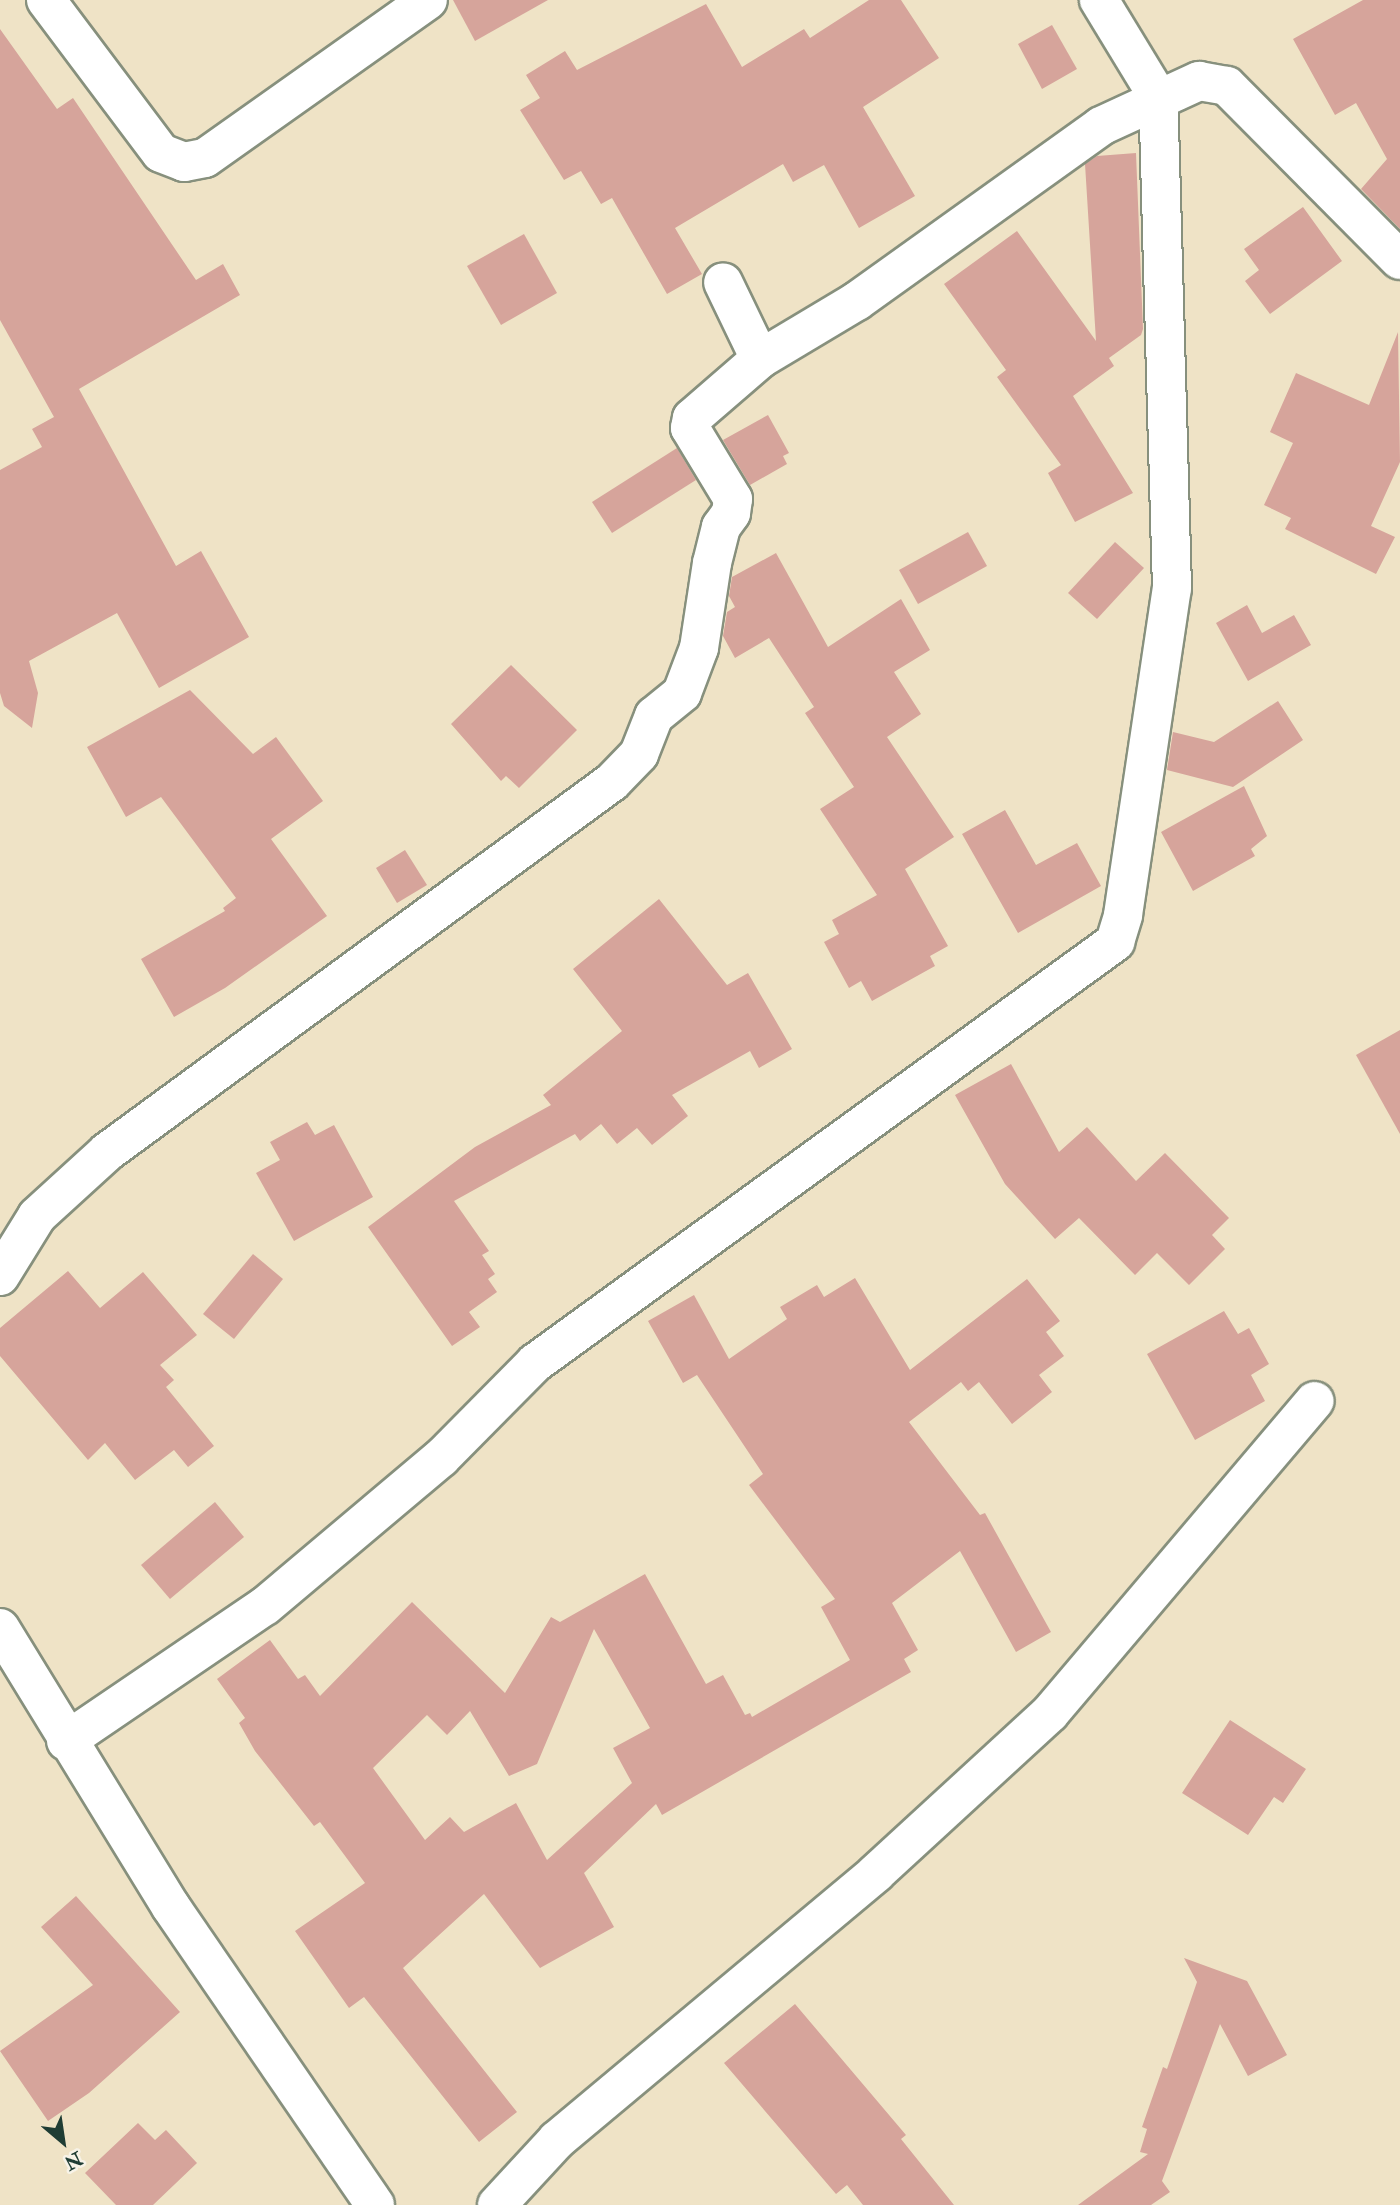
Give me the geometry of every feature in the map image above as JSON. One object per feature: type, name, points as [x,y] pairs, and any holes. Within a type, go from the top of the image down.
[{"type":"street","points":[[46,0],[161,153],[184,162],[205,158],[428,0]]},
{"type":"street","points":[[66,1741],[265,1606],[441,1458],[535,1363],[1115,942],[1124,915],[1172,589],[1158,97],[1099,0]]},
{"type":"street","points":[[0,1276],[37,1216],[107,1152],[612,782],[639,754],[654,716],[682,693],[699,648],[712,563],[721,527],[731,513],[733,499],[690,428],[692,418],[760,359],[857,302],[1101,126],[1158,97],[1199,81],[1227,86],[1400,260]]},
{"type":"street","points":[[723,282],[760,359]]},
{"type":"street","points":[[497,2205],[557,2140],[876,1873],[1050,1713],[1315,1401]]},
{"type":"street","points":[[0,1628],[66,1741],[171,1907],[375,2205]]},
{"type":"building","points":[[453,0],[548,0],[475,41]]},
{"type":"building","points":[[869,0],[901,0],[939,58],[863,107],[915,196],[859,228],[824,165],[793,182],[783,164],[675,228],[702,274],[667,294],[612,198],[601,204],[581,171],[564,180],[520,110],[540,98],[526,75],[565,51],[577,70],[706,4],[742,67],[804,29],[810,38]]},
{"type":"building","points":[[1363,0],[1400,0],[1400,229],[1361,189],[1387,159],[1356,103],[1335,115],[1293,39]]},
{"type":"building","points":[[1052,25],[1077,69],[1042,89],[1018,44]]},
{"type":"building","points":[[0,29],[57,109],[73,98],[196,280],[223,264],[240,295],[79,389],[176,566],[201,551],[249,637],[159,688],[117,613],[29,661],[38,693],[32,728],[4,706],[0,693],[0,470],[42,447],[32,429],[54,417],[0,320]]},
{"type":"building","points":[[1136,153],[1143,329],[1141,335],[1109,358],[1114,366],[1073,396],[1133,493],[1075,522],[1048,473],[1061,465],[997,377],[1006,370],[944,284],[1017,231],[1096,341],[1085,164],[1097,156]]},
{"type":"building","points":[[1303,207],[1342,261],[1270,314],[1245,281],[1259,270],[1244,249]]},
{"type":"building","points":[[524,234],[557,293],[501,325],[467,266]]},
{"type":"building","points":[[1398,332],[1400,462],[1371,526],[1395,537],[1376,574],[1285,529],[1291,518],[1264,505],[1293,443],[1270,432],[1296,373],[1369,405]]},
{"type":"building","points":[[768,415],[789,453],[783,456],[787,464],[750,485],[723,440]]},
{"type":"building","points":[[677,448],[696,480],[612,533],[592,502]]},
{"type":"building","points":[[968,532],[987,566],[918,604],[899,570]]},
{"type":"building","points":[[1115,542],[1144,568],[1097,619],[1068,593]]},
{"type":"building","points":[[776,553],[828,647],[901,599],[930,650],[894,672],[921,714],[887,737],[954,837],[905,869],[948,946],[930,956],[935,966],[872,1001],[861,981],[849,988],[824,942],[839,934],[832,920],[877,895],[820,809],[854,787],[805,713],[814,707],[769,638],[735,658],[723,636],[727,612],[735,607],[729,596],[732,577]]},
{"type":"building","points":[[1247,605],[1262,633],[1294,615],[1311,645],[1248,681],[1216,623]]},
{"type":"building","points":[[511,665],[577,730],[519,788],[506,776],[501,781],[451,724]]},
{"type":"building","points":[[190,690],[253,754],[276,737],[323,801],[271,839],[327,916],[225,988],[174,1017],[141,959],[225,911],[223,908],[236,898],[161,797],[126,817],[87,747]]},
{"type":"building","points":[[1278,701],[1303,740],[1233,787],[1167,770],[1173,732],[1214,742]]},
{"type":"building","points":[[1244,786],[1267,836],[1251,849],[1255,856],[1193,891],[1161,832]]},
{"type":"building","points":[[1005,810],[1036,865],[1077,843],[1101,886],[1018,933],[962,834]]},
{"type":"building","points":[[405,850],[427,885],[397,903],[376,868]]},
{"type":"building","points":[[659,899],[727,985],[748,973],[792,1049],[759,1068],[750,1051],[672,1095],[688,1116],[652,1145],[637,1128],[617,1144],[601,1124],[580,1141],[575,1134],[454,1201],[489,1251],[482,1255],[495,1274],[488,1279],[497,1292],[469,1312],[480,1327],[452,1346],[368,1227],[475,1147],[551,1105],[543,1095],[622,1031],[573,969]]},
{"type":"building","points":[[1400,1030],[1400,1134],[1356,1055]]},
{"type":"building","points":[[1011,1064],[1059,1152],[1087,1127],[1136,1181],[1165,1153],[1229,1218],[1212,1235],[1225,1249],[1189,1285],[1157,1253],[1135,1275],[1079,1218],[1055,1239],[1005,1184],[955,1095]]},
{"type":"building","points":[[307,1122],[315,1135],[334,1125],[373,1197],[294,1241],[256,1173],[280,1160],[270,1142]]},
{"type":"building","points":[[253,1254],[283,1279],[234,1339],[203,1314]]},
{"type":"building","points":[[68,1271],[100,1308],[143,1272],[197,1335],[160,1365],[174,1380],[166,1387],[214,1446],[188,1467],[174,1450],[135,1480],[105,1443],[88,1460],[0,1356],[0,1328]]},
{"type":"building","points":[[855,1278],[910,1370],[1027,1279],[1060,1321],[1046,1332],[1064,1356],[1039,1375],[1052,1392],[1012,1424],[979,1382],[968,1391],[961,1382],[909,1422],[980,1515],[985,1513],[1051,1632],[1016,1652],[960,1551],[892,1603],[918,1650],[904,1659],[911,1672],[662,1815],[656,1804],[584,1873],[614,1927],[540,1968],[484,1894],[403,1968],[517,2112],[479,2142],[364,1997],[349,2008],[295,1931],[365,1883],[320,1822],[314,1826],[255,1751],[239,1723],[245,1718],[217,1679],[270,1640],[298,1679],[305,1675],[320,1696],[412,1602],[505,1693],[551,1617],[560,1622],[645,1574],[706,1684],[723,1675],[745,1715],[750,1713],[752,1717],[850,1660],[821,1607],[835,1599],[749,1485],[763,1474],[697,1375],[683,1383],[648,1321],[694,1295],[729,1359],[787,1319],[780,1307],[817,1285],[824,1297]],"holes":[[[594,1629],[650,1728],[613,1748],[632,1783],[547,1860],[516,1803],[464,1832],[450,1817],[425,1840],[373,1768],[427,1715],[447,1735],[470,1711],[509,1776],[537,1764]]]},
{"type":"building","points":[[1224,1311],[1238,1334],[1249,1328],[1269,1364],[1251,1375],[1265,1401],[1195,1440],[1147,1354]]},
{"type":"building","points":[[215,1502],[244,1537],[170,1599],[141,1565]]},
{"type":"building","points":[[1230,1720],[1306,1769],[1283,1803],[1274,1797],[1248,1835],[1182,1793]]},
{"type":"building","points":[[76,1896],[180,2012],[89,2093],[48,2121],[0,2051],[93,1985],[41,1927]]},
{"type":"building","points":[[1184,1958],[1247,1981],[1287,2055],[1248,2076],[1220,2024],[1162,2181],[1170,2192],[1151,2205],[1078,2205],[1148,2154],[1140,2152],[1147,2129],[1142,2127],[1163,2067],[1167,2069],[1197,1982]]},
{"type":"building","points":[[795,2004],[906,2135],[901,2139],[954,2205],[863,2205],[847,2185],[836,2194],[724,2063]]},
{"type":"building","points":[[138,2123],[155,2140],[166,2130],[197,2163],[153,2205],[116,2205],[85,2173]]}]
